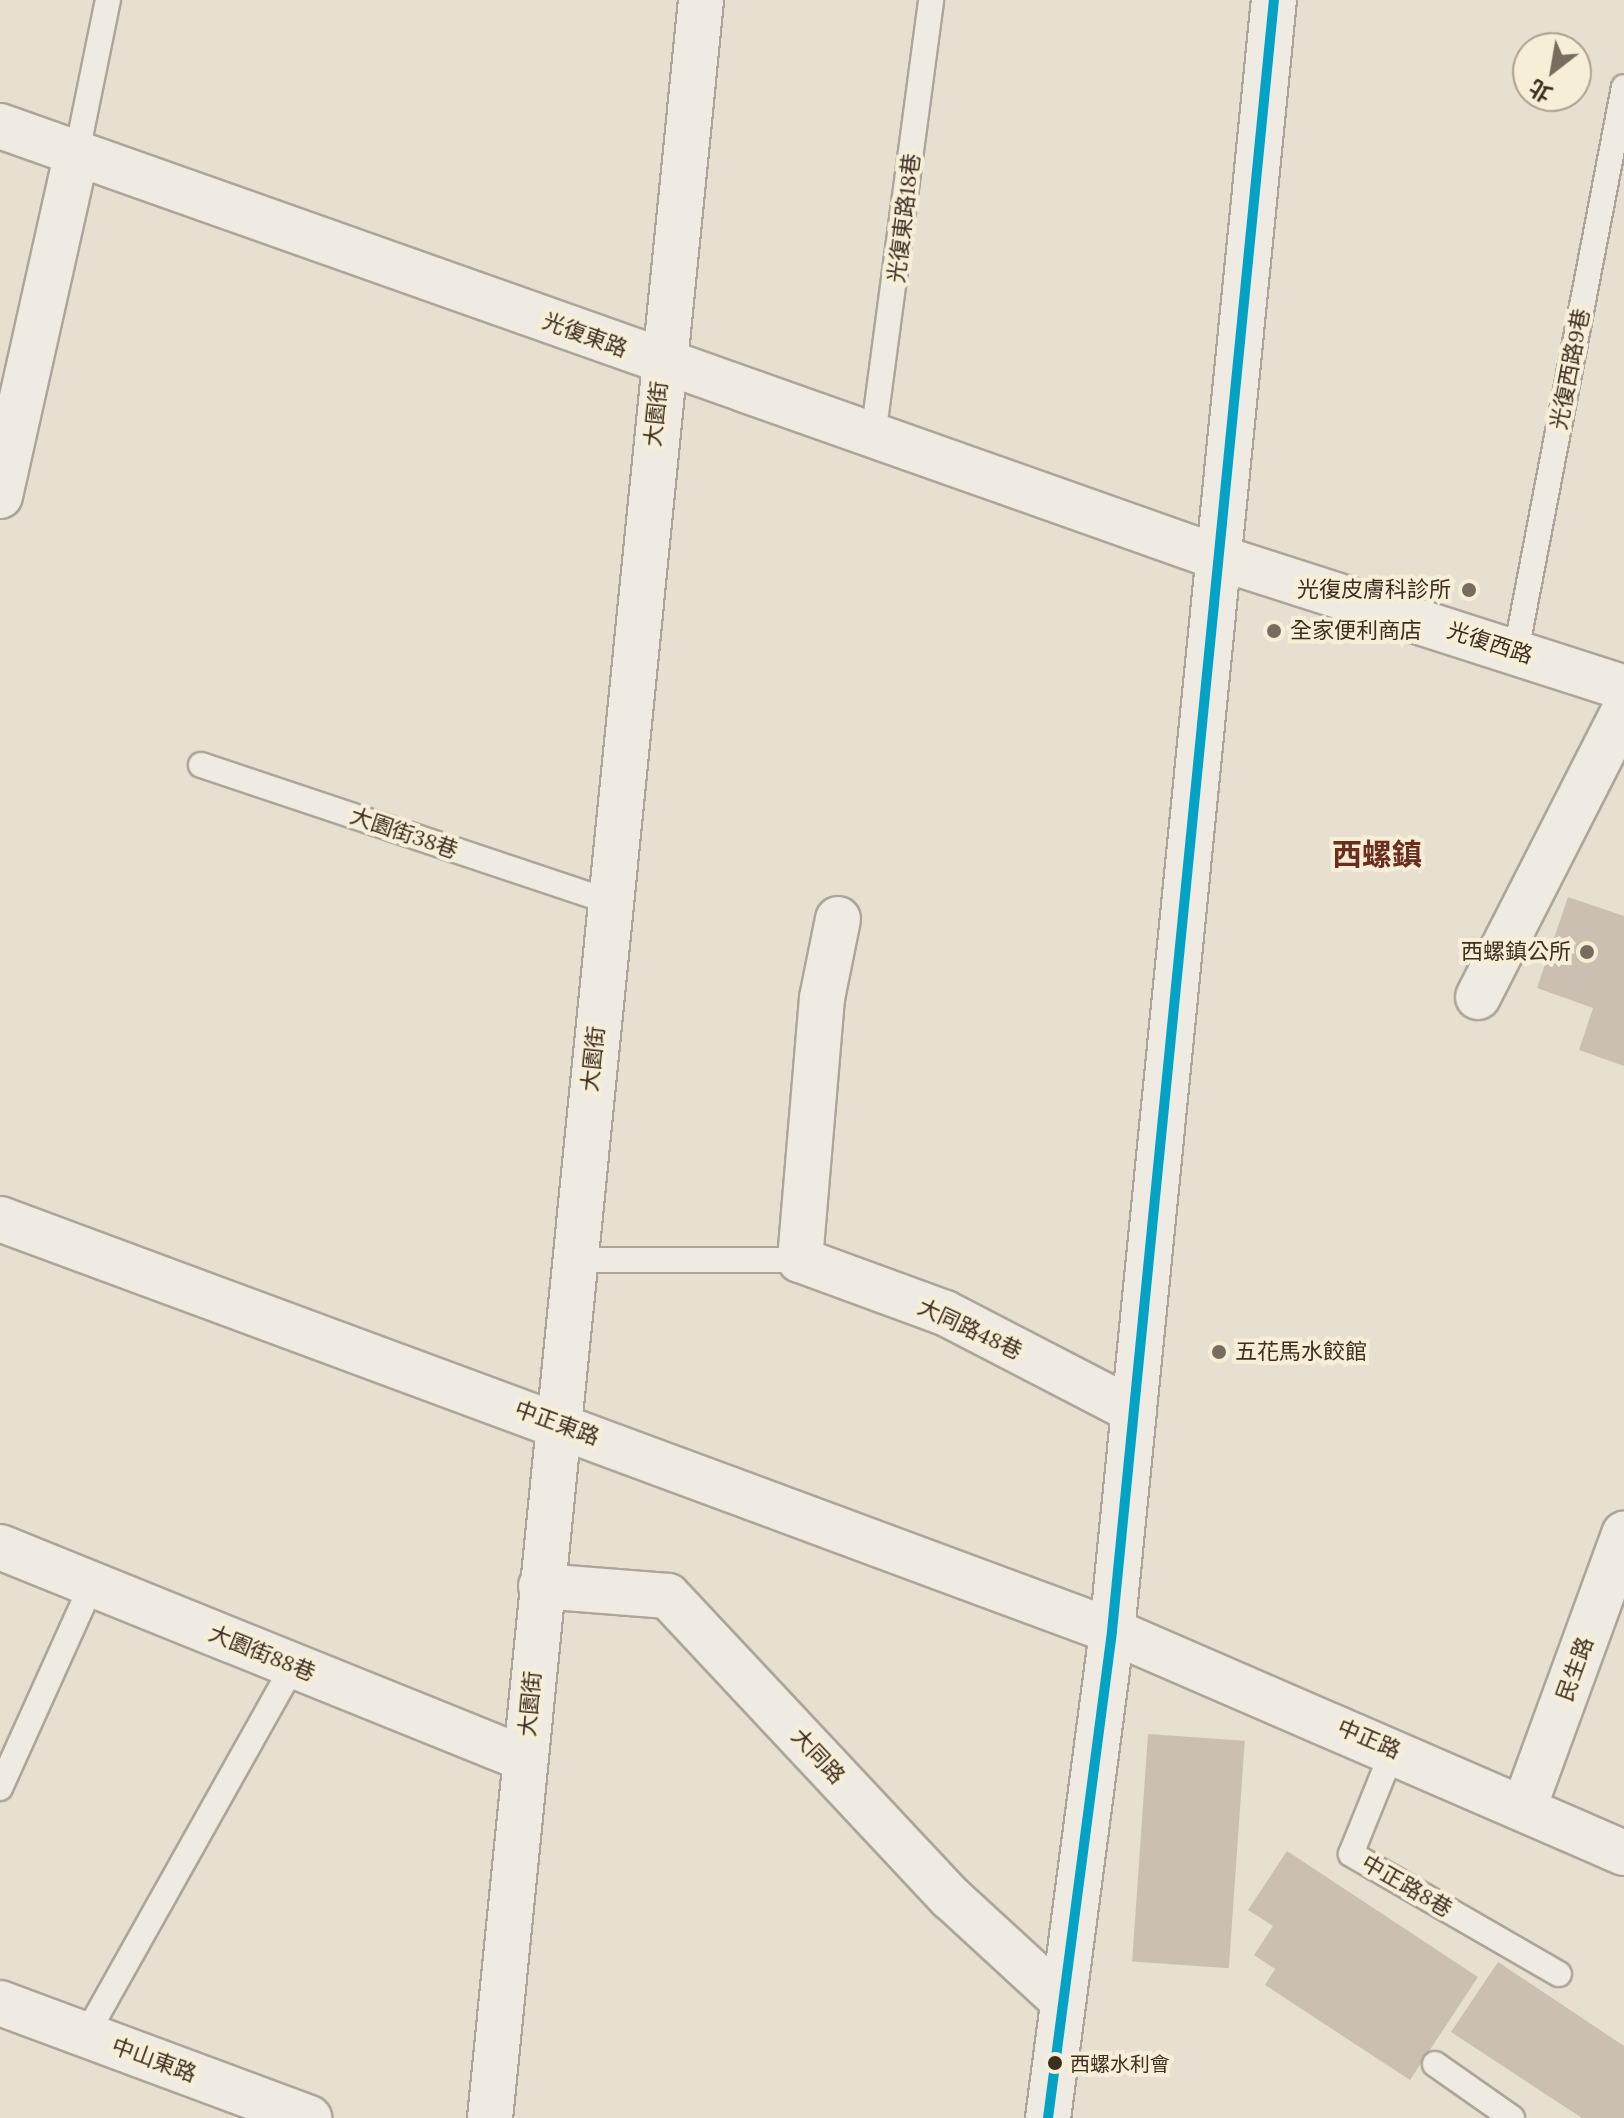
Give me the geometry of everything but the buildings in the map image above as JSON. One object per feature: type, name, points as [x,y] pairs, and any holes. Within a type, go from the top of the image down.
[{"type":"street","name":"大園街","points":[[490,2118],[661,362],[701,0]]},
{"type":"street","points":[[1048,2118],[1112,1631],[1274,0]]},
{"type":"street","name":"光復東路","points":[[0,126],[1217,557]]},
{"type":"street","points":[[0,496],[77,152]]},
{"type":"street","name":"光復西路","points":[[1217,557],[1624,688]]},
{"type":"street","points":[[1478,997],[1624,710]]},
{"type":"street","points":[[800,1260],[822,998],[838,919]]},
{"type":"street","name":"中正東路","points":[[0,1219],[557,1422],[1112,1631]]},
{"type":"street","name":"大同路48巷","points":[[800,1260],[945,1313],[1134,1411]]},
{"type":"street","name":"民生路","points":[[1525,1805],[1624,1534]]},
{"type":"street","name":"大園街88巷","points":[[0,1547],[525,1759]]},
{"type":"street","name":"大同路","points":[[541,1586],[668,1596],[951,1898],[1063,2001]]},
{"type":"street","name":"中正路","points":[[1112,1631],[1525,1805],[1624,1853]]},
{"type":"street","name":"中山東路","points":[[0,2003],[309,2118]]},
{"type":"lane","points":[[77,152],[108,0]]},
{"type":"lane","name":"光復東路18巷","points":[[873,436],[931,0]]},
{"type":"lane","name":"光復西路9巷","points":[[1516,651],[1624,87]]},
{"type":"lane","name":"大園街38巷","points":[[201,765],[608,901]]},
{"type":"lane","name":"大同路48巷","points":[[573,1260],[800,1260]]},
{"type":"lane","points":[[0,1788],[92,1584]]},
{"type":"lane","points":[[86,2035],[293,1666]]},
{"type":"lane","name":"中正路8巷","points":[[1393,1750],[1351,1854],[1559,1974]]},
{"type":"lane","points":[[1435,2064],[1512,2118]]},
{"type":"transit line","points":[[1048,2118],[1112,1631],[1274,0]]},
{"type":"place","name":"光復皮膚科診所","points":[[1469,590]]},
{"type":"place","name":"全家便利商店","points":[[1274,631]]},
{"type":"place","name":"西螺鎮公所","points":[[1587,952]]},
{"type":"place","name":"五花馬水餃館","points":[[1219,1352]]},
{"type":"place","name":"西螺水利會","points":[[1055,2063]]},
{"type":"district","name":"西螺鎮","points":[[1377,854]]}]
